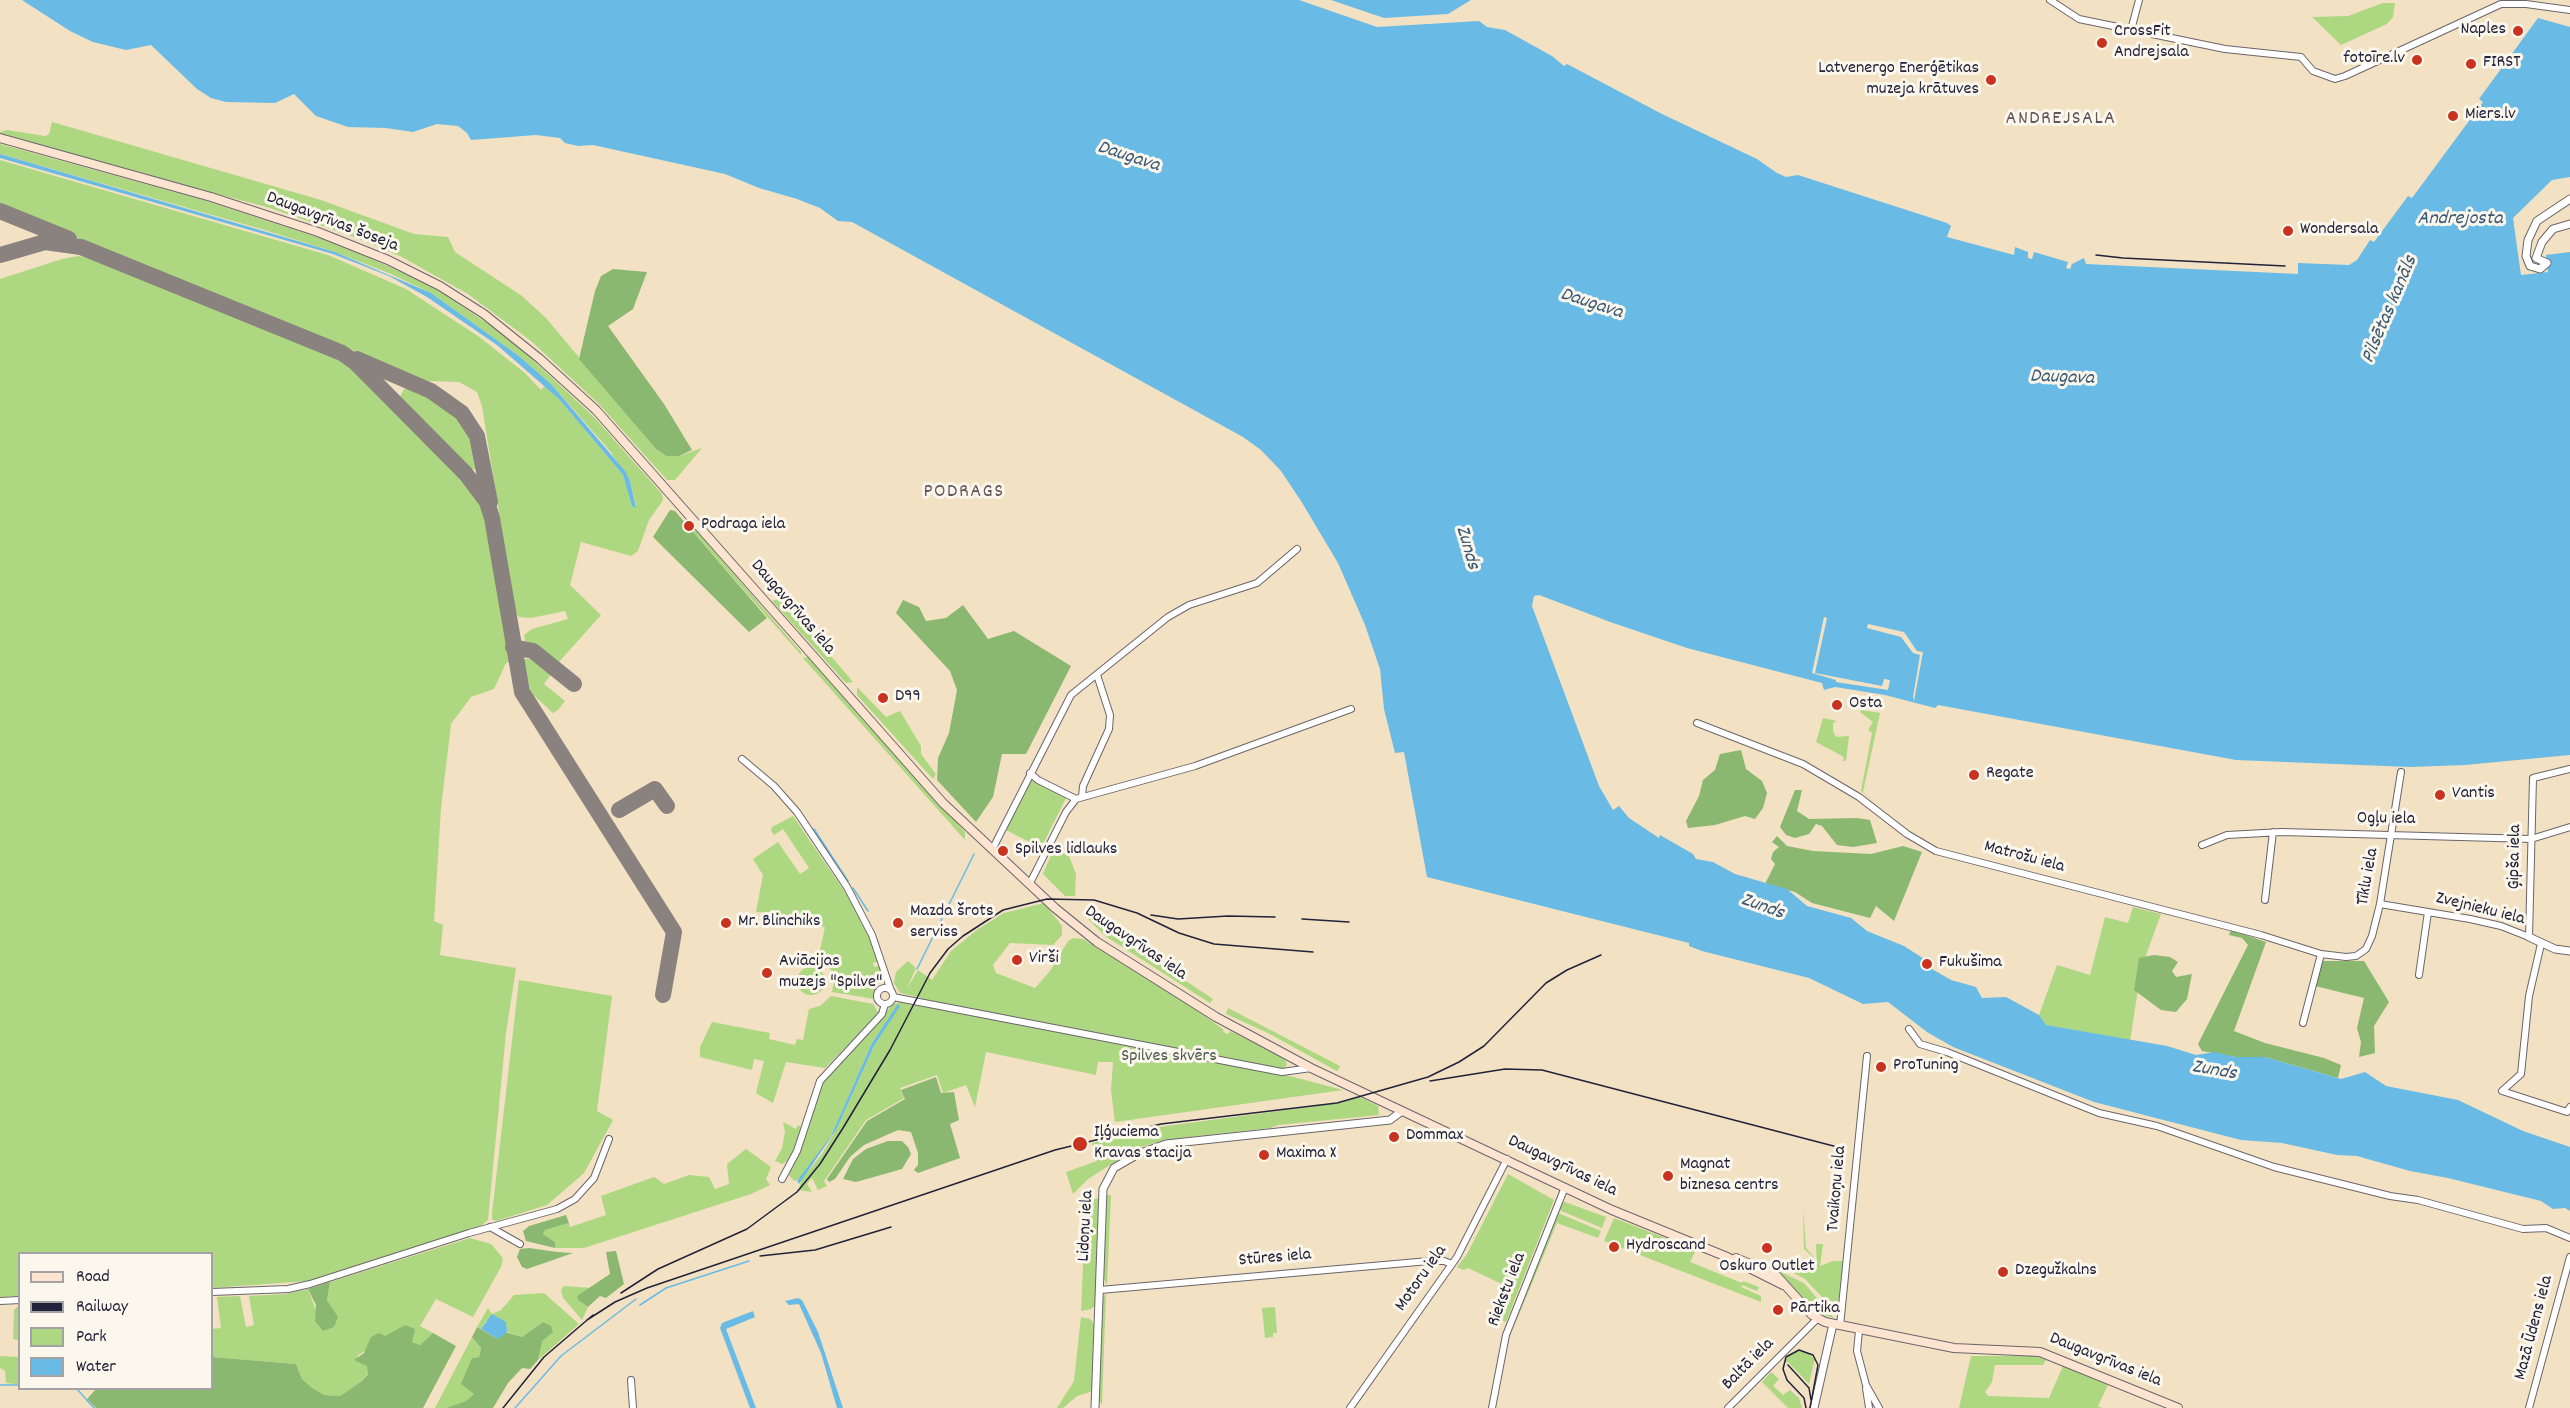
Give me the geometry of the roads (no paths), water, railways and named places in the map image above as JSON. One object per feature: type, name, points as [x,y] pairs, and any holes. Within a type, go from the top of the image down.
[{"type":"main road","name":"Daugavgrīvas šoseja","points":[[0,138],[211,197],[318,232],[371,252],[440,286],[484,314],[540,358],[596,410],[656,478]]},
{"type":"main road","name":"Daugavgrīvas iela","points":[[656,478],[923,780],[992,850],[1055,908],[1097,942],[1216,1017],[1311,1068],[1633,1219],[1727,1257],[1732,1256],[1767,1270],[1781,1280],[1783,1286],[1817,1319],[1859,1331],[1962,1349],[2040,1352],[2178,1408]]},
{"type":"street","points":[[2050,0],[2079,19],[2225,49],[2301,57],[2313,71],[2335,79],[2501,4],[2526,4],[2570,10]]},
{"type":"street","points":[[2132,30],[2139,0]]},
{"type":"street","points":[[2570,199],[2547,213],[2532,230],[2526,249],[2530,266],[2540,269],[2547,263],[2536,258],[2542,242],[2553,229],[2570,224]]},
{"type":"street","points":[[992,850],[1071,695],[1168,617],[1189,605],[1257,583],[1297,549]]},
{"type":"street","points":[[1030,883],[1066,812],[1079,798],[1109,729],[1110,715],[1097,675]]},
{"type":"street","points":[[1030,773],[1079,798],[1195,766],[1351,709]]},
{"type":"street","name":"Matrožu iela","points":[[1697,723],[1803,764],[1859,797],[1923,845],[1936,851],[2261,935],[2321,954],[2356,956],[2366,949]]},
{"type":"street","points":[[742,759],[774,786],[797,812],[847,887],[872,935],[892,994],[891,1002],[885,1004],[878,1001],[877,993],[884,988],[892,994],[1277,1071],[1311,1068]]},
{"type":"street","name":"Ģipša iela","points":[[2529,937],[2533,778],[2570,769]]},
{"type":"street","name":"Tīklu iela","points":[[2366,949],[2380,904],[2401,772]]},
{"type":"street","name":"Ogļu iela","points":[[2202,845],[2227,835],[2273,832],[2531,839],[2570,827]]},
{"type":"street","points":[[2265,900],[2273,832]]},
{"type":"street","name":"Zvejnieku iela","points":[[2380,904],[2501,926],[2541,944],[2570,951]]},
{"type":"street","points":[[2419,975],[2428,912]]},
{"type":"street","points":[[2541,944],[2529,996],[2521,1074],[2502,1091],[2568,1109]]},
{"type":"street","points":[[2303,1023],[2321,954]]},
{"type":"street","points":[[782,1179],[797,1151],[820,1081],[882,1014],[885,1004]]},
{"type":"street","points":[[1909,1029],[1920,1044],[1947,1052],[2099,1113],[2157,1126],[2283,1170],[2390,1196],[2418,1200],[2523,1229],[2546,1228],[2570,1238]]},
{"type":"street","name":"Tvaikoņu iela","points":[[1836,1325],[1868,1056]]},
{"type":"street","name":"Lidoņu iela","points":[[1095,1408],[1103,1189],[1108,1176],[1119,1165],[1166,1144],[1390,1120],[1402,1111]]},
{"type":"street","points":[[213,1292],[288,1289],[310,1284],[490,1227],[557,1209],[575,1199],[594,1178],[609,1139]]},
{"type":"street","name":"Motoru iela","points":[[1350,1408],[1452,1264],[1507,1159]]},
{"type":"street","name":"Riekstu iela","points":[[1492,1408],[1506,1335],[1565,1187]]},
{"type":"street","points":[[490,1227],[520,1244]]},
{"type":"street","name":"Mazā Ūdens iela","points":[[2529,1408],[2570,1257]]},
{"type":"street","name":"Stūres iela","points":[[1100,1290],[1417,1262],[1444,1261],[1452,1264]]},
{"type":"street","points":[[0,1301],[18,1300]]},
{"type":"street","name":"Baltā iela","points":[[1728,1408],[1817,1319]]},
{"type":"street","points":[[1814,1408],[1836,1325]]},
{"type":"street","points":[[1859,1331],[1857,1351],[1866,1385],[1869,1408]]},
{"type":"street","points":[[631,1380],[633,1408]]},
{"type":"street","points":[[1866,1385],[1879,1408]]},
{"type":"water","points":[[22,0],[1299,0],[1377,27],[1479,21],[1487,27],[1505,30],[1552,56],[1564,66],[1567,64],[1662,114],[1757,159],[1777,173],[1786,177],[1798,175],[1947,223],[1951,226],[1947,237],[2014,255],[2015,247],[2028,252],[2028,258],[2032,259],[2034,252],[2068,262],[2066,268],[2070,269],[2072,264],[2084,258],[2086,264],[2298,274],[2298,263],[2349,265],[2357,260],[2370,240],[2374,242],[2408,196],[2412,198],[2483,102],[2479,99],[2538,18],[2570,27],[2570,177],[2552,180],[2513,218],[2521,275],[2548,272],[2546,255],[2570,252],[2570,755],[2465,765],[2410,767],[2236,760],[1938,705],[1935,708],[1885,695],[1835,687],[1824,690],[1822,683],[1687,648],[1539,595],[1534,596],[1532,606],[1599,786],[1613,810],[1619,806],[1629,818],[1659,838],[1660,835],[1693,854],[1696,859],[1713,862],[1735,874],[1787,889],[1807,906],[1851,918],[1867,931],[1904,946],[1928,961],[1924,966],[1928,968],[1929,962],[1932,969],[1951,980],[1976,987],[1982,998],[2006,997],[2039,1015],[2046,1025],[2167,1046],[2196,1055],[2215,1052],[2235,1057],[2265,1057],[2341,1079],[2365,1072],[2386,1086],[2458,1100],[2523,1131],[2570,1147],[2570,1211],[2565,1208],[2553,1209],[2541,1201],[2410,1171],[2357,1156],[2337,1155],[2282,1143],[2241,1140],[2094,1102],[1953,1047],[1927,1032],[1888,1002],[1863,1004],[1809,978],[1702,951],[1689,946],[1689,943],[1427,877],[1404,752],[1395,753],[1384,709],[1380,669],[1365,625],[1338,563],[1301,501],[1281,471],[1261,450],[1243,437],[852,222],[838,221],[820,208],[797,199],[759,188],[725,174],[593,145],[578,146],[565,143],[560,138],[536,135],[471,140],[467,133],[458,126],[437,124],[413,132],[386,128],[348,127],[316,116],[294,94],[275,103],[226,102],[211,98],[197,89],[151,45],[126,50],[93,42],[70,31]]},
{"type":"water","points":[[1331,0],[1471,0],[1448,14],[1384,18]]},
{"type":"water","points":[[0,154],[335,252],[431,293],[519,356],[552,385],[625,471],[630,481],[636,508],[632,506],[623,475],[559,399],[497,345],[427,297],[389,276],[333,254],[0,158]]},
{"type":"water","points":[[898,1004],[900,1006],[874,1046],[836,1130],[799,1184],[797,1181],[831,1136],[872,1043]]},
{"type":"water","points":[[798,1298],[802,1300],[818,1332],[843,1408],[837,1408],[821,1353],[799,1304],[789,1305],[785,1301]]},
{"type":"water","points":[[753,1311],[755,1317],[726,1329],[756,1408],[750,1408],[720,1328],[722,1323]]},
{"type":"water","points":[[492,1314],[506,1322],[507,1332],[498,1339],[481,1329]]},
{"type":"waterway","points":[[814,829],[848,881]]},
{"type":"waterway","points":[[917,969],[974,854]]},
{"type":"waterway","points":[[853,888],[868,911]]},
{"type":"waterway","points":[[640,1305],[666,1288],[749,1261]]},
{"type":"waterway","points":[[515,1408],[561,1356],[636,1299]]},
{"type":"waterway","points":[[0,1385],[18,1385]]},
{"type":"waterway","points":[[78,1390],[94,1408]]},
{"type":"tram line","points":[[1806,1408],[1804,1398],[1787,1380],[1783,1369],[1786,1357],[1799,1350],[1813,1355],[1818,1365],[1810,1408]]},
{"type":"tram line","points":[[1788,1365],[1809,1388],[1811,1400]]},
{"type":"railway","points":[[2096,255],[2285,266]]},
{"type":"railway","points":[[621,1293],[658,1269],[747,1229],[797,1192],[820,1164],[843,1128],[890,1050],[930,973],[948,949],[963,936],[1003,910],[1047,899],[1094,900],[1137,913],[1179,933],[1214,944],[1313,952]]},
{"type":"railway","points":[[1151,915],[1178,919],[1228,916],[1275,917]]},
{"type":"railway","points":[[1302,919],[1349,922]]},
{"type":"railway","points":[[587,1320],[615,1302],[647,1288],[1055,1150],[1161,1124],[1337,1103],[1428,1077],[1459,1062],[1484,1046],[1546,983],[1567,970],[1601,955]]},
{"type":"railway","points":[[1430,1081],[1505,1069],[1542,1070],[1845,1149]]},
{"type":"railway","points":[[760,1256],[815,1250],[891,1227]]},
{"type":"railway","points":[[503,1408],[544,1357],[593,1315]]},
{"type":"place","name":"Naples","points":[[2518,31]]},
{"type":"place","name":"CrossFit Andrejsala","points":[[2102,43]]},
{"type":"place","name":"fotoīre.lv","points":[[2417,60]]},
{"type":"place","name":"FIRST","points":[[2471,64]]},
{"type":"place","name":"Latvenergo Enerģētikas muzeja krātuves","points":[[1991,80]]},
{"type":"place","name":"Miers.lv","points":[[2453,116]]},
{"type":"place","name":"Wondersala","points":[[2288,231]]},
{"type":"place","name":"Podraga iela","points":[[689,526]]},
{"type":"place","name":"D99","points":[[883,698]]},
{"type":"place","name":"Osta","points":[[1837,705]]},
{"type":"place","name":"Regate","points":[[1974,775]]},
{"type":"place","name":"Vantis","points":[[2440,795]]},
{"type":"place","name":"Spilves lidlauks","points":[[1003,851]]},
{"type":"place","name":"Mr. Blinchiks","points":[[726,923]]},
{"type":"place","name":"Mazda šrots serviss","points":[[898,923]]},
{"type":"place","name":"Virši","points":[[1017,960]]},
{"type":"place","name":"Fukušima","points":[[1927,964]]},
{"type":"place","name":"Aviācijas muzejs \"Spilve\"","points":[[767,973]]},
{"type":"place","name":"ProTuning","points":[[1881,1067]]},
{"type":"place","name":"Dommax","points":[[1394,1137]]},
{"type":"place","name":"Iļģuciema Kravas stacija","points":[[1080,1144]]},
{"type":"place","name":"Maxima X","points":[[1264,1155]]},
{"type":"place","name":"Magnat biznesa centrs","points":[[1668,1176]]},
{"type":"place","name":"Hydroscand","points":[[1614,1247]]},
{"type":"place","name":"Oskuro Outlet","points":[[1767,1248]]},
{"type":"place","name":"Dzegužkalns","points":[[2003,1272]]},
{"type":"place","name":"Pārtika","points":[[1778,1310]]},
{"type":"district","name":"ANDREJSALA","points":[[2061,120]]},
{"type":"district","name":"PODRAGS","points":[[964,493]]},
{"type":"water label","name":"Daugava","points":[[1128,158]]},
{"type":"water label","name":"Andrejosta","points":[[2460,220]]},
{"type":"water label","name":"Daugava","points":[[1591,305]]},
{"type":"water label","name":"Pilsētas kanāls","points":[[2391,310]]},
{"type":"water label","name":"Daugava","points":[[2062,379]]},
{"type":"water label","name":"Zunds","points":[[1466,548]]},
{"type":"water label","name":"Zunds","points":[[1762,908]]},
{"type":"water label","name":"Zunds","points":[[2214,1072]]},
{"type":"park label","name":"Spilves skvērs","points":[[1169,1058]]}]
